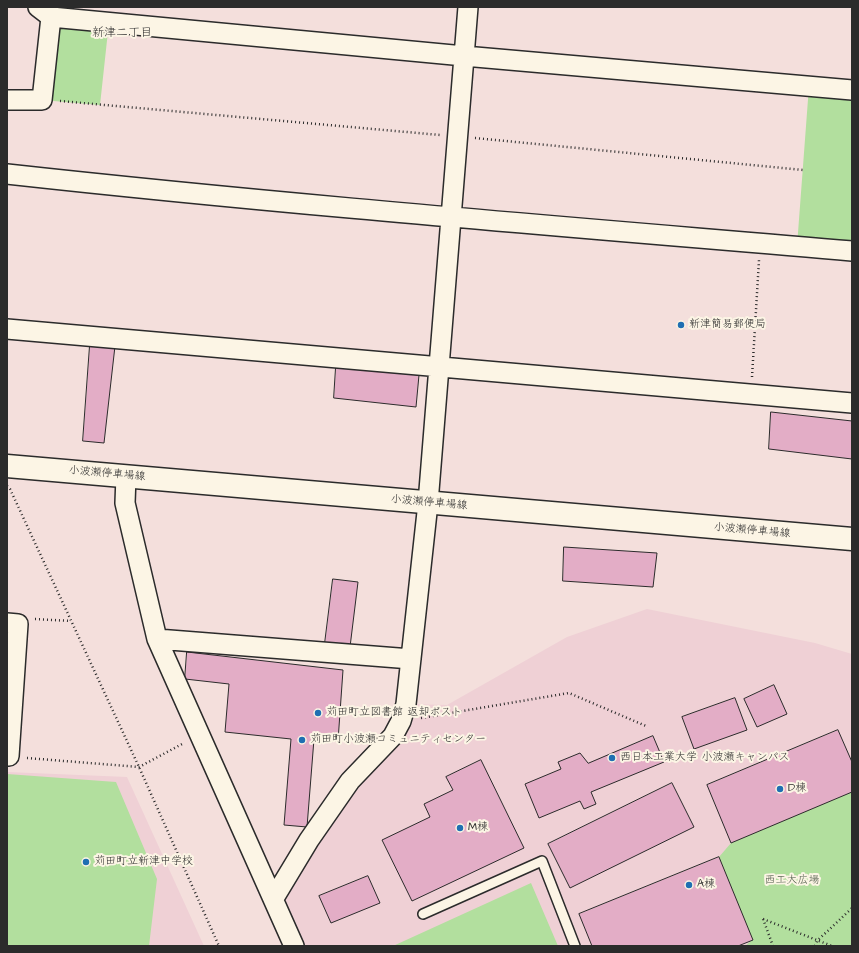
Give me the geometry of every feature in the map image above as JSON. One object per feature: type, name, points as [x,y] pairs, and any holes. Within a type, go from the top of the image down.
[{"type":"main road","name":"小波瀬停車場線","points":[[7,466],[852,539]]},
{"type":"street","points":[[274,898],[309,840],[350,781],[393,736],[401,721],[406,704],[428,503],[468,7]]},
{"type":"street","points":[[7,100],[42,100],[44,12],[464,56],[852,90]]},
{"type":"street","points":[[7,178],[138,188],[452,217],[852,251]]},
{"type":"street","points":[[7,329],[852,402]]},
{"type":"street","points":[[126,476],[125,503],[157,639],[274,898],[294,946]]},
{"type":"street","points":[[8,756],[12,623]]},
{"type":"street","points":[[157,639],[411,659]]},
{"type":"lane","points":[[423,914],[542,861],[575,946]]},
{"type":"path","points":[[42,100],[458,136],[803,170]]},
{"type":"path","points":[[750,394],[760,243]]},
{"type":"path","points":[[7,486],[10,489],[139,767],[219,946]]},
{"type":"path","points":[[12,623],[27,618],[71,621]]},
{"type":"path","points":[[401,721],[569,693],[646,726]]},
{"type":"path","points":[[8,756],[139,767],[200,735]]},
{"type":"path","points":[[815,946],[817,941],[852,908]]},
{"type":"path","points":[[773,946],[763,919],[832,946]]},
{"type":"shaded area","name":"西日本工業大学 小波瀬キャンパス","points":[[647,609],[815,643],[852,654],[852,946],[294,946],[274,898],[406,704],[447,705],[567,637]]},
{"type":"shaded area","name":"苅田町立新津中学校","points":[[7,772],[127,777],[204,946],[7,946]]},
{"type":"green space","points":[[51,17],[109,22],[100,105],[42,100]]},
{"type":"green space","points":[[809,86],[852,90],[852,251],[797,246]]},
{"type":"green space","name":"苅田町立新津中学校","points":[[7,774],[116,782],[157,879],[149,946],[7,946]]},
{"type":"green space","name":"西工大広場","points":[[852,792],[852,946],[745,946],[752,940],[719,857],[731,843]]},
{"type":"green space","points":[[531,883],[558,946],[393,946]]},
{"type":"building","points":[[90,345],[115,346],[104,443],[83,441]]},
{"type":"building","points":[[336,367],[419,375],[416,407],[334,398]]},
{"type":"building","points":[[771,412],[852,421],[852,459],[769,449]]},
{"type":"building","points":[[564,547],[657,553],[653,587],[563,581]]},
{"type":"building","points":[[333,579],[358,582],[350,647],[325,643]]},
{"type":"building","name":"苅田町小波瀬コミュニティセンター","points":[[187,652],[343,670],[338,741],[314,739],[307,827],[284,825],[291,739],[225,732],[229,684],[185,679]]},
{"type":"building","points":[[774,685],[787,714],[757,727],[744,699]]},
{"type":"building","points":[[735,698],[747,730],[694,749],[682,717]]},
{"type":"building","name":"D棟","points":[[838,730],[852,762],[852,792],[731,843],[707,785]]},
{"type":"building","points":[[653,736],[664,762],[591,792],[596,804],[584,809],[580,801],[539,818],[525,784],[561,769],[558,762],[580,753],[588,763]]},
{"type":"building","name":"M棟","points":[[481,760],[524,848],[412,901],[382,840],[430,817],[424,804],[453,790],[446,777]]},
{"type":"building","points":[[672,783],[694,827],[570,888],[548,844]]},
{"type":"building","name":"A棟","points":[[719,857],[753,940],[738,946],[592,946],[579,914]]},
{"type":"building","points":[[368,876],[380,903],[331,923],[319,896]]},
{"type":"place","name":"新津簡易郵便局","points":[[681,325]]},
{"type":"place","name":"苅田町立図書館 返却ポスト","points":[[318,713]]},
{"type":"place","name":"苅田町小波瀬コミュニティセンター","points":[[302,740]]},
{"type":"place","name":"西日本工業大学 小波瀬キャンパス","points":[[612,758]]},
{"type":"place","name":"D棟","points":[[780,789]]},
{"type":"place","name":"M棟","points":[[460,828]]},
{"type":"place","name":"苅田町立新津中学校","points":[[86,862]]},
{"type":"place","name":"A棟","points":[[689,885]]},
{"type":"district","name":"新津二丁目","points":[[122,33]]}]
